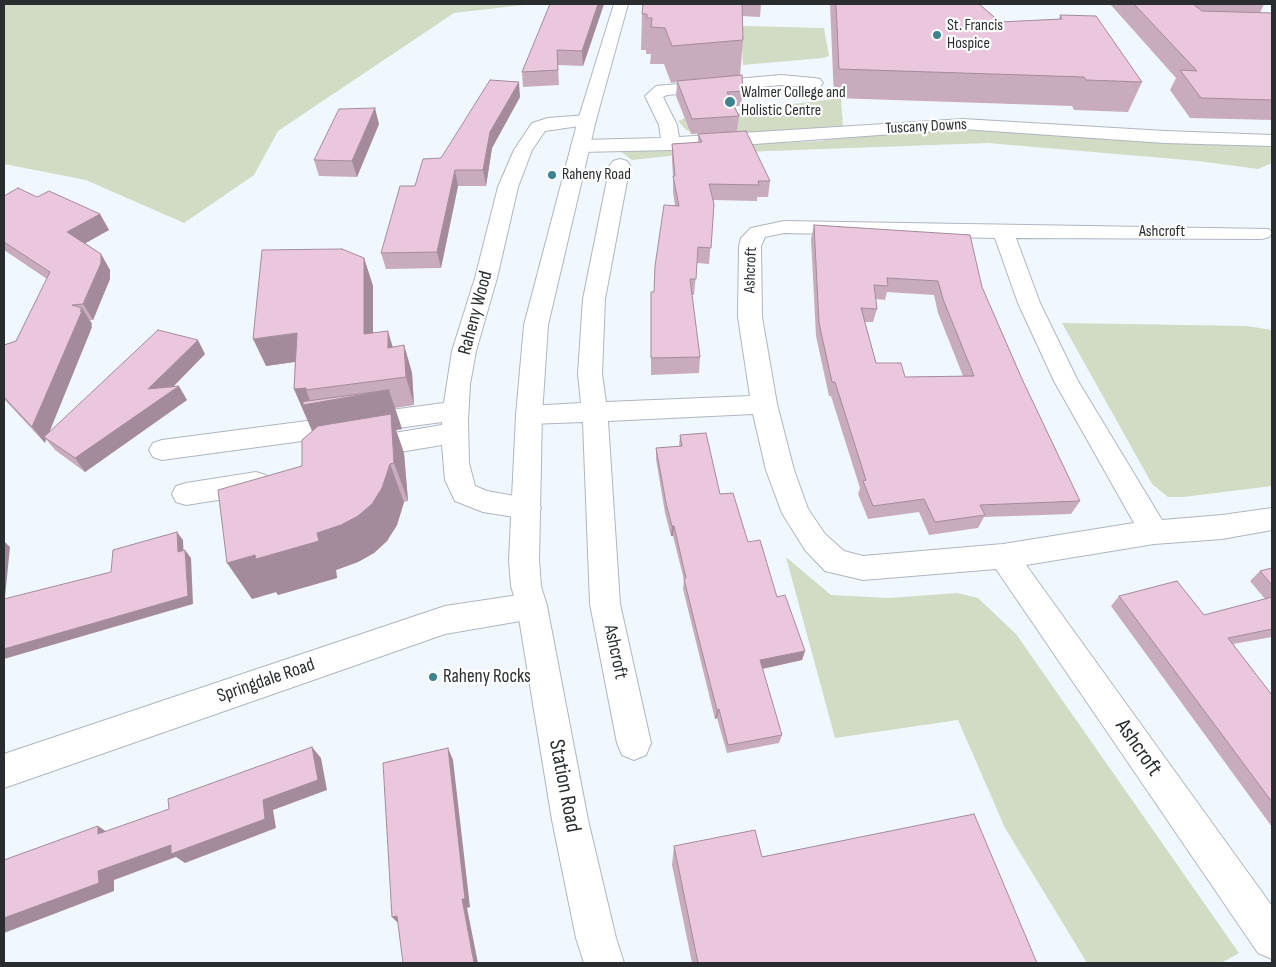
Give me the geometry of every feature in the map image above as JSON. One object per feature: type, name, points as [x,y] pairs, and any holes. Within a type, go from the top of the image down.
[{"type":"street","points":[[532,606],[526,586],[524,560],[527,508],[528,415],[536,325],[586,120],[621,4]]},
{"type":"street","points":[[671,144],[668,125],[654,96],[656,92],[782,80],[814,83]]},
{"type":"street","name":"Raheny Wood","points":[[527,508],[483,501],[465,493],[459,480],[456,463],[455,422],[458,384],[464,351],[486,278],[500,216],[516,164],[538,127],[548,123],[586,120]]},
{"type":"street","name":"Tuscany Downs","points":[[580,146],[671,144],[963,124],[1166,137],[1272,141]]},
{"type":"street","name":"Ashcroft","points":[[620,166],[594,299],[590,374],[595,411],[605,604],[634,743]]},
{"type":"street","name":"Ashcroft","points":[[1262,233],[1003,232],[784,227],[758,232],[752,238],[750,246],[750,317],[764,404],[780,470],[796,513],[815,542],[835,562],[864,568],[1003,556],[1154,532],[1222,527],[1272,519]]},
{"type":"street","points":[[1003,232],[1029,303],[1066,380],[1124,484],[1154,532]]},
{"type":"street","points":[[528,415],[764,404]]},
{"type":"street","points":[[162,450],[455,422]]},
{"type":"street","points":[[344,451],[455,422]]},
{"type":"street","points":[[186,494],[283,479]]},
{"type":"street","name":"Ashcroft","points":[[1003,556],[1272,938]]},
{"type":"street","name":"Springdale Road","points":[[4,772],[445,620],[532,606]]},
{"type":"street","name":"Station Road","points":[[532,606],[570,820],[596,938],[604,963]]},
{"type":"green space","points":[[4,4],[532,4],[454,13],[278,131],[254,175],[184,223],[86,180],[4,164]]},
{"type":"green space","points":[[706,25],[824,28],[829,56],[743,65],[741,31]]},
{"type":"green space","points":[[841,98],[843,127],[707,136],[686,130],[678,121],[685,118],[792,108],[793,104]]},
{"type":"green space","points":[[992,129],[1168,143],[1272,146],[1272,163],[1258,169],[1198,161],[988,143],[688,154],[632,160],[617,149],[821,141],[859,134]]},
{"type":"green space","points":[[1062,323],[1247,326],[1272,330],[1272,486],[1183,497],[1168,497],[1152,484]]},
{"type":"green space","points":[[786,557],[831,595],[888,598],[957,593],[978,598],[1016,634],[1239,953],[1221,963],[1087,963],[1005,828],[958,720],[835,738]]},
{"type":"building","points":[[550,4],[598,4],[582,51],[557,50],[558,70],[522,72]]},
{"type":"building","points":[[643,4],[742,4],[743,40],[672,46],[665,28],[651,27],[652,18],[647,18],[647,14],[642,14]]},
{"type":"building","points":[[836,4],[979,4],[1000,22],[1062,19],[1060,15],[1096,16],[1142,82],[1086,80],[1084,77],[839,69]]},
{"type":"building","points":[[1134,4],[1193,4],[1202,11],[1272,13],[1272,100],[1201,98],[1180,70],[1197,71]]},
{"type":"building","points":[[742,75],[743,91],[727,92],[739,116],[692,119],[677,81]]},
{"type":"building","points":[[490,80],[519,82],[490,132],[483,170],[455,170],[437,252],[381,253],[400,186],[415,186],[423,159],[441,158]]},
{"type":"building","points":[[375,108],[352,161],[314,160],[339,109]]},
{"type":"building","points":[[746,131],[770,181],[758,181],[759,185],[709,184],[714,204],[711,248],[698,247],[696,279],[690,279],[700,357],[651,358],[651,292],[654,292],[655,266],[664,205],[679,206],[673,176],[675,176],[672,144],[702,142],[698,134]]},
{"type":"building","points":[[18,188],[37,197],[49,191],[100,214],[67,232],[101,254],[101,263],[83,304],[72,305],[82,308],[80,311],[82,311],[32,427],[4,397],[4,345],[16,341],[50,272],[4,242],[4,196]]},
{"type":"building","points":[[814,225],[970,235],[982,287],[1022,379],[1080,501],[980,505],[985,515],[935,522],[924,499],[873,506],[863,481],[866,480],[835,382],[832,382],[819,323]],"holes":[[[887,278],[938,281],[943,299],[974,376],[905,377],[901,363],[876,363],[861,308],[877,309],[874,285],[888,286]]]},
{"type":"building","points":[[342,249],[364,258],[364,334],[388,331],[388,348],[404,345],[406,377],[306,390],[306,388],[294,389],[297,333],[253,339],[262,250]]},
{"type":"building","points":[[158,330],[198,340],[148,389],[179,386],[75,458],[44,437]]},
{"type":"building","points":[[389,390],[303,405],[303,402],[300,402]]},
{"type":"building","points":[[391,414],[394,463],[390,464],[382,488],[372,504],[358,516],[341,525],[317,533],[319,541],[256,559],[255,555],[227,563],[218,490],[302,466],[302,440],[318,426]]},
{"type":"building","points":[[706,433],[720,494],[733,493],[748,542],[760,540],[777,597],[785,595],[805,651],[760,660],[782,735],[728,745],[719,709],[717,710],[684,579],[686,578],[674,526],[672,526],[666,503],[656,448],[682,446],[680,435]]},
{"type":"building","points":[[177,532],[178,552],[185,550],[188,596],[4,649],[4,599],[111,572],[113,550]]},
{"type":"building","points":[[1272,568],[1272,585],[1260,571]]},
{"type":"building","points":[[1177,581],[1204,615],[1272,597],[1272,629],[1228,638],[1272,695],[1272,802],[1119,596]]},
{"type":"building","points":[[312,747],[318,780],[263,800],[265,819],[171,854],[171,845],[98,871],[99,883],[4,918],[4,860],[98,826],[98,834],[169,809],[168,799]]},
{"type":"building","points":[[448,748],[465,899],[462,899],[474,963],[403,963],[397,916],[392,917],[383,763]]},
{"type":"building","points":[[974,814],[1037,963],[698,963],[674,846],[755,830],[762,857]]},
{"type":"place","name":"St. Francis Hospice","points":[[937,35]]},
{"type":"place","name":"Walmer College and Holistic Centre","points":[[730,102]]},
{"type":"place","name":"Raheny Road","points":[[552,175]]},
{"type":"place","name":"Raheny Rocks","points":[[433,677]]}]
